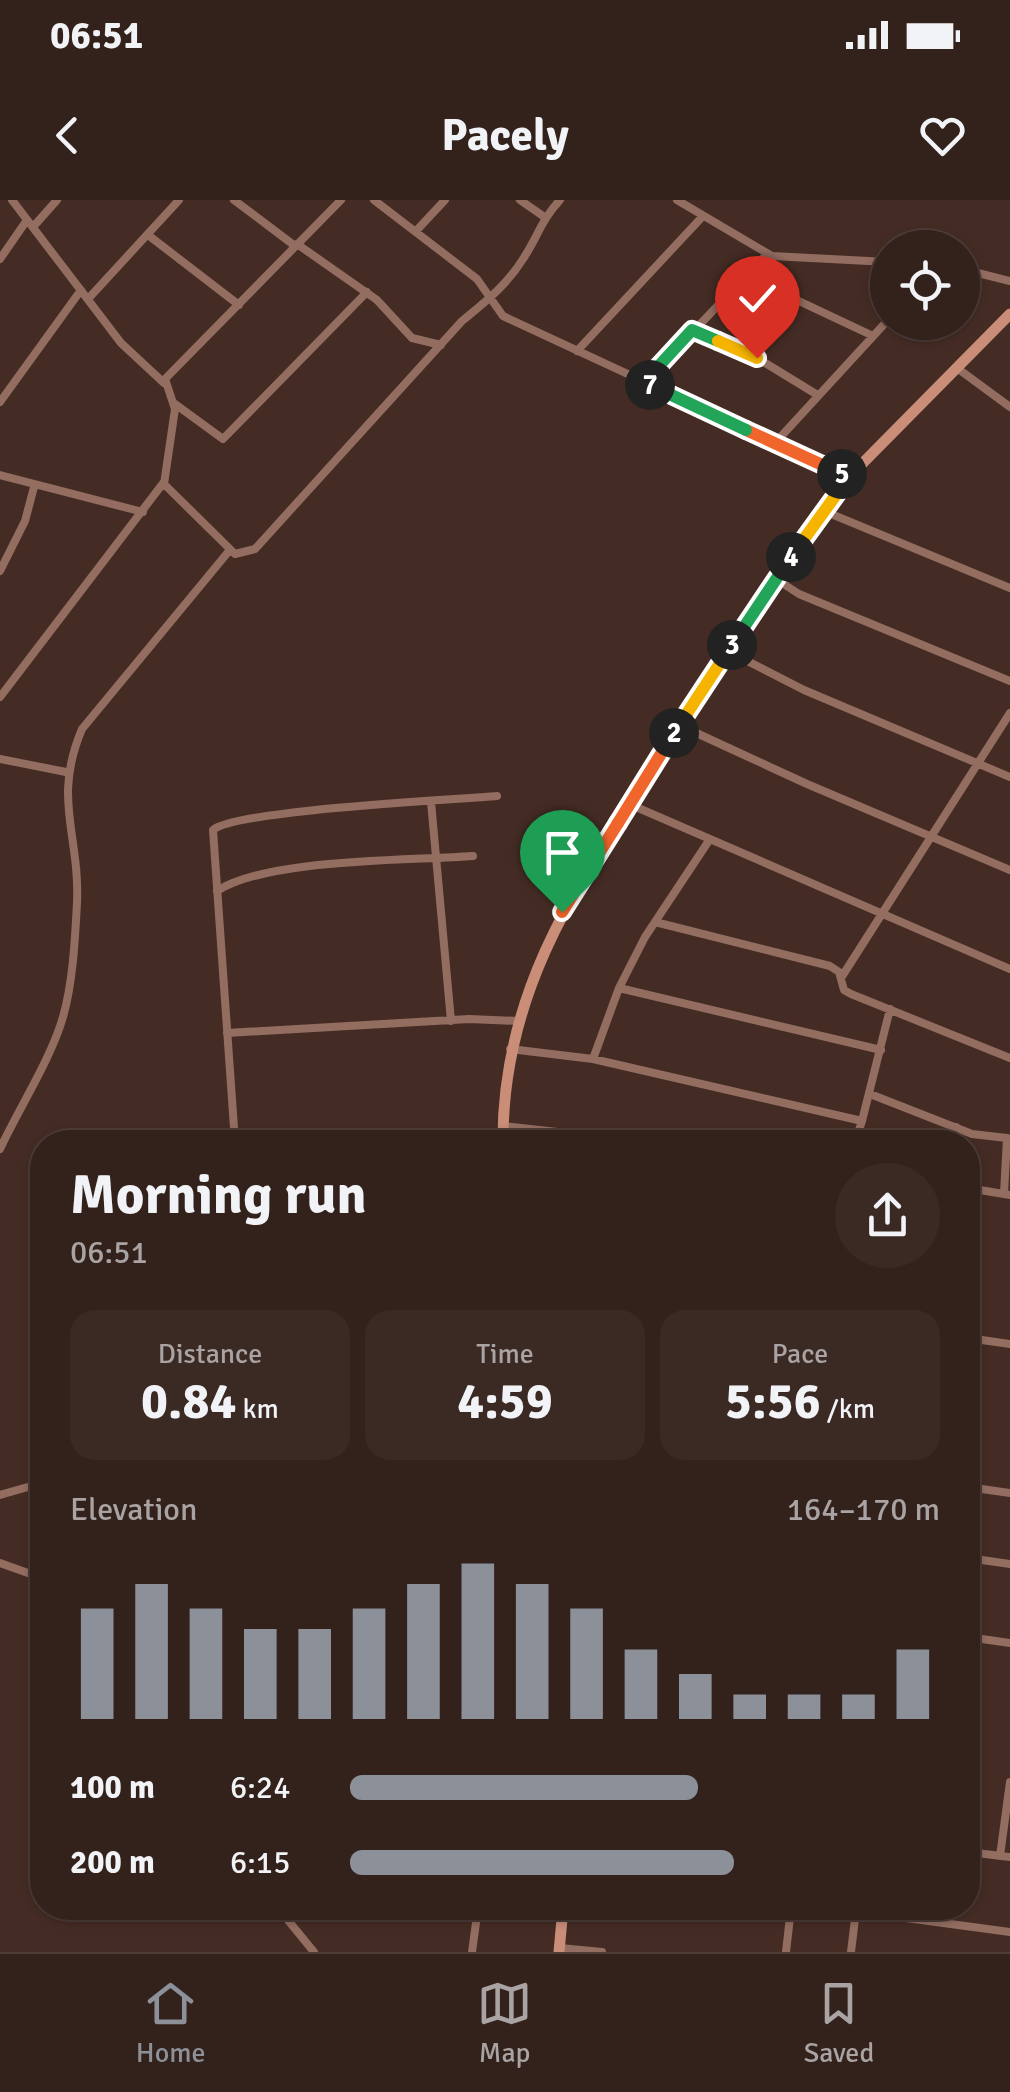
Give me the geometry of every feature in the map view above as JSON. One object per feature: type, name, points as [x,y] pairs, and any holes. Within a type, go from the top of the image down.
[{"type":"street","points":[[0,697],[164,482],[175,415],[164,383],[120,343],[12,200]]},
{"type":"street","points":[[0,259],[57,200]]},
{"type":"street","points":[[88,299],[180,200]]},
{"type":"street","points":[[234,200],[367,292],[412,338],[441,345]]},
{"type":"street","points":[[164,383],[341,200]]},
{"type":"street","points":[[374,200],[477,279],[503,316],[849,477]]},
{"type":"street","points":[[416,231],[445,200]]},
{"type":"street","points":[[520,200],[543,216]]},
{"type":"street","points":[[164,482],[206,520],[229,551],[246,554],[255,549],[441,345],[489,301],[524,258],[543,216],[560,200]]},
{"type":"street","points":[[677,200],[767,254],[803,261],[870,262]]},
{"type":"street","points":[[578,351],[703,216]]},
{"type":"street","points":[[148,234],[239,305]]},
{"type":"street","points":[[644,382],[767,254]]},
{"type":"street","points":[[980,274],[1010,281]]},
{"type":"street","points":[[748,278],[870,335]]},
{"type":"street","points":[[0,402],[82,290]]},
{"type":"street","points":[[172,402],[224,439],[367,292]]},
{"type":"street","points":[[503,1130],[510,1049],[544,946],[629,804],[728,650],[849,477],[1010,314]]},
{"type":"street","points":[[692,330],[757,358],[816,394]]},
{"type":"street","points":[[774,443],[870,336]]},
{"type":"street","points":[[957,368],[1010,407]]},
{"type":"street","points":[[0,475],[34,487],[143,512]]},
{"type":"street","points":[[0,572],[25,521],[34,487]]},
{"type":"street","points":[[824,511],[1010,588]]},
{"type":"street","points":[[0,1149],[63,1019],[78,898],[66,772],[82,729],[229,551]]},
{"type":"street","points":[[776,579],[799,594],[1010,681]]},
{"type":"street","points":[[728,650],[804,690],[1010,776]]},
{"type":"street","points":[[841,978],[1010,713]]},
{"type":"street","points":[[679,724],[1010,870]]},
{"type":"street","points":[[0,759],[66,772]]},
{"type":"street","points":[[234,1130],[211,836],[217,825],[497,796]]},
{"type":"street","points":[[431,802],[452,1020]]},
{"type":"street","points":[[629,804],[708,842],[1010,969]]},
{"type":"street","points":[[593,1059],[619,988],[655,922],[708,842]]},
{"type":"street","points":[[218,891],[264,874],[473,856]]},
{"type":"street","points":[[655,922],[830,966],[851,994],[1010,1058]]},
{"type":"street","points":[[619,988],[881,1050]]},
{"type":"street","points":[[859,1130],[890,1009]]},
{"type":"street","points":[[227,1033],[452,1020],[519,1021]]},
{"type":"street","points":[[510,1049],[593,1059],[862,1121]]},
{"type":"street","points":[[870,1094],[973,1130]]},
{"type":"street","points":[[503,1126],[539,1130]]},
{"type":"street","points":[[980,1131],[1008,1136],[1007,1195],[980,1190]]},
{"type":"street","points":[[980,1340],[1010,1344]]},
{"type":"street","points":[[0,1495],[30,1487]]},
{"type":"street","points":[[980,1489],[1010,1493]]},
{"type":"street","points":[[980,1560],[1010,1564]]},
{"type":"street","points":[[0,1563],[30,1574]]},
{"type":"street","points":[[980,1639],[1010,1643]]},
{"type":"street","points":[[980,1854],[1005,1857],[1010,1785]]},
{"type":"street","points":[[288,1920],[314,1952]]},
{"type":"street","points":[[472,1952],[476,1920]]},
{"type":"street","points":[[562,1920],[560,1950],[602,1952]]},
{"type":"street","points":[[786,1952],[790,1920]]},
{"type":"street","points":[[852,1952],[855,1920]]},
{"type":"street","points":[[928,1920],[1010,1932]]},
{"type":"route","points":[[562,912],[679,724],[849,477],[644,382],[692,330],[757,358]]}]
